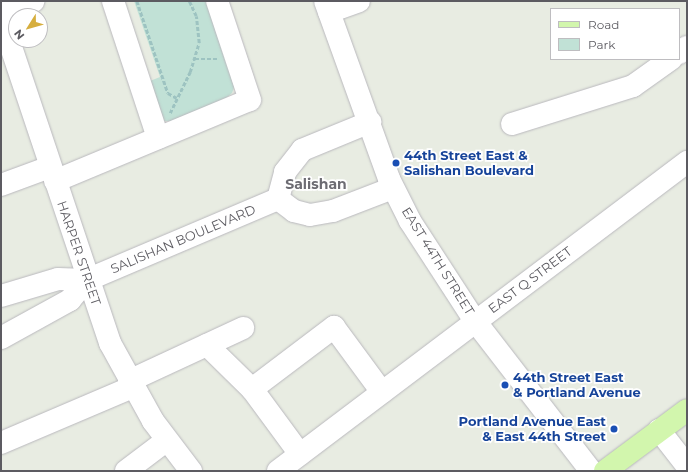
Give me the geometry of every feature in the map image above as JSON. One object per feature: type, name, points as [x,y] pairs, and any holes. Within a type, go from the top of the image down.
[{"type":"main road","points":[[605,471],[687,410]]},
{"type":"street","points":[[1,11],[33,1]]},
{"type":"street","points":[[113,1],[158,138]]},
{"type":"street","points":[[1,185],[52,174],[158,138],[250,100],[217,1]]},
{"type":"street","points":[[327,7],[359,1]]},
{"type":"street","name":"EAST 44TH STREET","points":[[327,7],[394,188],[410,221],[475,320],[591,471]]},
{"type":"street","name":"HARPER STREET","points":[[1,17],[87,280],[110,343],[131,384],[167,440],[191,471]]},
{"type":"street","points":[[512,124],[633,86],[670,60]]},
{"type":"street","points":[[370,122],[302,150],[285,172],[278,199],[294,211],[310,215],[333,211],[394,188]]},
{"type":"street","name":"EAST Q STREET","points":[[278,471],[475,320],[687,162]]},
{"type":"street","name":"SALISHAN BOULEVARD","points":[[1,296],[58,279],[87,280],[278,199]]},
{"type":"street","name":"SALISHAN BOULEVARD","points":[[1,338],[70,300],[87,280]]},
{"type":"street","points":[[252,389],[334,327],[382,392]]},
{"type":"street","points":[[1,443],[131,384],[243,328]]},
{"type":"street","points":[[207,345],[252,389],[300,454]]},
{"type":"street","points":[[659,430],[687,466]]},
{"type":"street","points":[[126,471],[167,440]]},
{"type":"path","points":[[137,1],[168,93],[177,98]]},
{"type":"path","points":[[158,138],[163,122],[177,98],[195,59],[199,43],[196,16],[190,1]]},
{"type":"green space","points":[[134,1],[208,1],[236,82],[232,93],[225,99],[174,121],[164,121],[150,81],[160,77]]},
{"type":"place","name":"44th Street East & Salishan Boulevard","points":[[396,163]]},
{"type":"place","name":"44th Street East & Portland Avenue","points":[[505,385]]},
{"type":"place","name":"Portland Avenue East & East 44th Street","points":[[614,429]]},
{"type":"district","name":"Salishan","points":[[316,184]]}]
